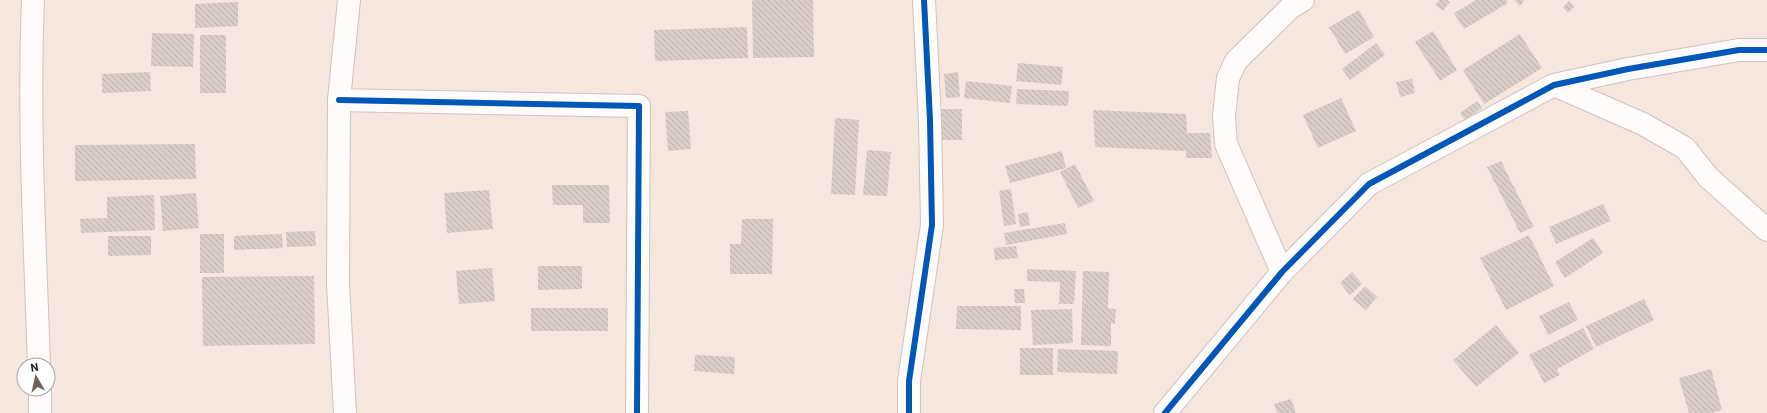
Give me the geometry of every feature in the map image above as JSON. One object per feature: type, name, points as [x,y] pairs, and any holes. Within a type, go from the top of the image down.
[{"type":"street","points":[[33,0],[31,42],[33,202],[39,357]]},
{"type":"street","points":[[345,413],[338,283],[339,100],[349,0]]},
{"type":"street","points":[[909,413],[909,381],[932,226],[930,120],[924,0]]},
{"type":"street","points":[[1282,272],[1226,144],[1224,116],[1228,78],[1236,61],[1290,8],[1303,0]]},
{"type":"street","points":[[1166,413],[1282,272],[1369,184],[1554,85],[1628,69],[1739,50],[1767,50]]},
{"type":"street","points":[[1554,85],[1643,124],[1685,148],[1708,177],[1767,230]]},
{"type":"street","points":[[339,100],[639,106],[637,413]]},
{"type":"street","points":[[40,397],[40,413]]},
{"type":"building","points":[[752,0],[813,0],[814,57],[753,58]]},
{"type":"building","points":[[1439,0],[1447,0],[1450,2],[1443,11],[1435,5]]},
{"type":"building","points":[[1476,0],[1506,0],[1508,3],[1464,29],[1454,13]]},
{"type":"building","points":[[1514,0],[1523,0],[1524,1],[1520,6]]},
{"type":"building","points":[[1569,1],[1574,7],[1568,13],[1563,7]]},
{"type":"building","points":[[238,2],[238,26],[195,28],[195,4]]},
{"type":"building","points":[[1359,10],[1374,37],[1345,54],[1329,27]]},
{"type":"building","points":[[747,27],[748,58],[655,61],[654,30]]},
{"type":"building","points":[[1433,31],[1457,70],[1440,81],[1415,42]]},
{"type":"building","points":[[152,33],[194,34],[193,67],[151,66]]},
{"type":"building","points":[[1520,34],[1542,68],[1484,104],[1463,70]]},
{"type":"building","points":[[200,35],[226,35],[226,93],[200,93]]},
{"type":"building","points":[[1376,43],[1385,55],[1350,80],[1342,69]]},
{"type":"building","points":[[1018,63],[1063,67],[1061,85],[1016,81]]},
{"type":"building","points":[[150,72],[151,91],[102,93],[102,74]]},
{"type":"building","points":[[958,72],[960,97],[946,98],[944,74]]},
{"type":"building","points":[[1412,79],[1415,93],[1400,97],[1396,82]]},
{"type":"building","points":[[966,81],[1012,86],[1010,103],[964,98]]},
{"type":"building","points":[[1017,89],[1069,91],[1068,106],[1016,104]]},
{"type":"building","points":[[1341,98],[1356,131],[1318,148],[1303,115]]},
{"type":"building","points":[[1477,101],[1482,108],[1465,120],[1460,113]]},
{"type":"building","points":[[941,109],[962,109],[962,140],[940,140]]},
{"type":"building","points":[[1093,110],[1186,114],[1187,133],[1210,133],[1212,158],[1186,158],[1186,151],[1095,147]]},
{"type":"building","points":[[688,111],[691,149],[668,151],[665,112]]},
{"type":"building","points":[[835,118],[859,120],[855,195],[831,194]]},
{"type":"building","points":[[195,144],[196,179],[75,181],[75,145]]},
{"type":"building","points":[[867,150],[891,152],[887,196],[863,195]]},
{"type":"building","points":[[1062,151],[1066,168],[1010,183],[1005,166]]},
{"type":"building","points":[[1501,161],[1534,227],[1520,233],[1487,167]]},
{"type":"building","points":[[1075,164],[1094,201],[1078,208],[1060,172]]},
{"type":"building","points":[[552,185],[609,185],[610,223],[583,223],[583,205],[553,205]]},
{"type":"building","points":[[1011,189],[1016,224],[1004,226],[999,191]]},
{"type":"building","points":[[489,190],[493,229],[447,233],[444,193]]},
{"type":"building","points":[[196,193],[199,228],[163,231],[160,196]]},
{"type":"building","points":[[154,195],[155,230],[81,233],[80,219],[107,218],[107,197]]},
{"type":"building","points":[[1603,204],[1611,221],[1556,244],[1549,227]]},
{"type":"building","points":[[1028,212],[1030,225],[1020,227],[1018,214]]},
{"type":"building","points":[[742,219],[773,219],[772,274],[730,274],[730,244],[741,244]]},
{"type":"building","points":[[1065,223],[1067,234],[1006,245],[1004,233]]},
{"type":"building","points":[[315,231],[316,246],[287,247],[286,232]]},
{"type":"building","points":[[200,234],[224,234],[224,273],[200,273]]},
{"type":"building","points":[[282,234],[283,248],[234,250],[234,236]]},
{"type":"building","points":[[1529,235],[1554,286],[1506,310],[1480,258]]},
{"type":"building","points":[[108,236],[151,236],[151,255],[108,256]]},
{"type":"building","points":[[1593,238],[1603,253],[1565,278],[1555,262]]},
{"type":"building","points":[[1016,246],[1018,258],[995,260],[994,248]]},
{"type":"building","points":[[538,266],[582,266],[582,289],[538,290]]},
{"type":"building","points":[[492,268],[495,301],[459,304],[456,271]]},
{"type":"building","points":[[1027,269],[1076,271],[1074,304],[1059,304],[1060,282],[1027,281]]},
{"type":"building","points":[[1083,271],[1109,272],[1108,308],[1116,309],[1115,324],[1111,323],[1111,346],[1081,345]]},
{"type":"building","points":[[1352,272],[1362,284],[1350,295],[1340,283]]},
{"type":"building","points":[[314,276],[315,344],[203,346],[202,277]]},
{"type":"building","points":[[1365,286],[1377,297],[1366,310],[1353,299]]},
{"type":"building","points":[[1014,289],[1024,289],[1025,303],[1015,303]]},
{"type":"building","points":[[1644,299],[1654,320],[1596,347],[1586,326]]},
{"type":"building","points":[[1569,302],[1578,320],[1548,335],[1539,316]]},
{"type":"building","points":[[957,306],[1021,306],[1021,330],[956,329]]},
{"type":"building","points":[[531,308],[608,308],[608,331],[531,331]]},
{"type":"building","points":[[1072,309],[1073,343],[1033,345],[1031,310]]},
{"type":"building","points":[[1496,325],[1519,353],[1476,387],[1453,360]]},
{"type":"building","points":[[1583,328],[1594,349],[1557,369],[1560,375],[1544,383],[1529,355]]},
{"type":"building","points":[[1020,348],[1053,348],[1053,375],[1020,375]]},
{"type":"building","points":[[1058,349],[1118,351],[1117,374],[1057,372]]},
{"type":"building","points":[[695,355],[735,357],[734,374],[694,371]]},
{"type":"building","points":[[1711,369],[1722,410],[1712,413],[1689,413],[1679,378]]},
{"type":"building","points":[[1291,399],[1296,413],[1277,413],[1274,404]]},
{"type":"cycle path","points":[[909,413],[909,381],[932,225],[930,120],[924,0]]},
{"type":"cycle path","points":[[1165,413],[1282,272],[1369,184],[1554,85],[1628,69],[1739,50],[1767,50]]},
{"type":"cycle path","points":[[339,100],[639,106],[637,413]]}]
